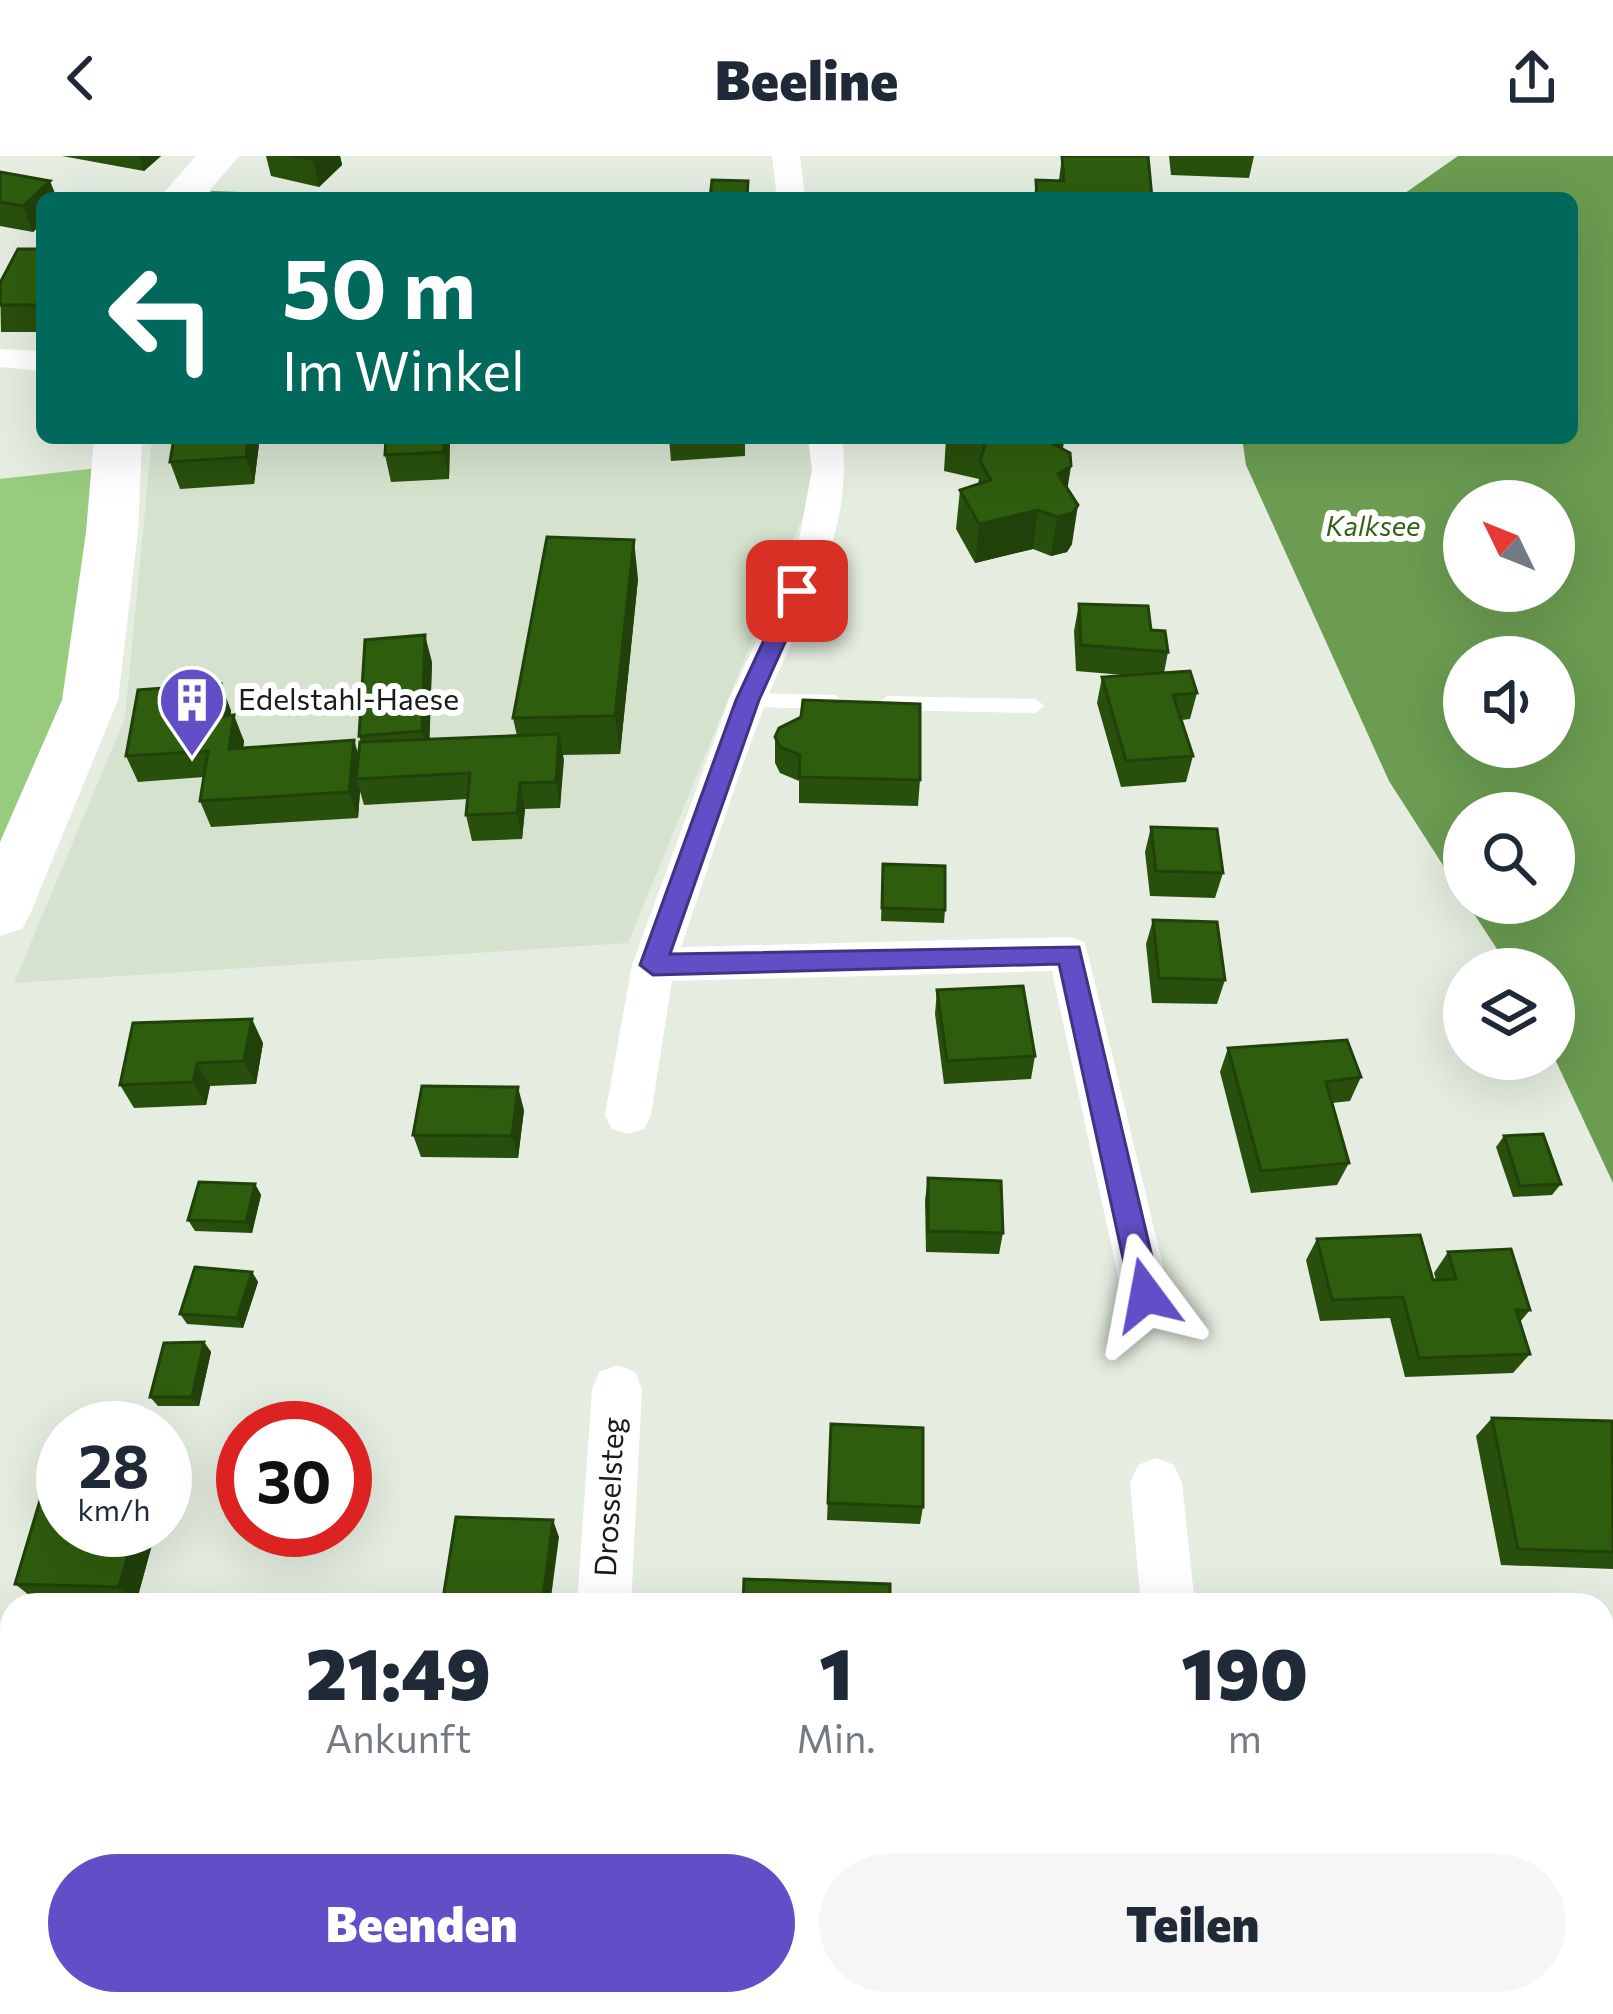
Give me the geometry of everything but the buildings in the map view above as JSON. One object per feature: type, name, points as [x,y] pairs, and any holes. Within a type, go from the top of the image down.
[{"type":"main road","points":[[186,192],[219,156]]},
{"type":"main road","points":[[0,912],[90,700],[112,532],[118,444]]},
{"type":"street","points":[[786,156],[790,192]]},
{"type":"street","points":[[0,358],[36,361]]},
{"type":"street","points":[[628,1114],[653,965],[748,700],[814,555],[830,470],[825,444]]},
{"type":"street","points":[[653,965],[1070,954],[1146,1295]]},
{"type":"street","name":"Drosselsteg","points":[[605,1593],[617,1389]]},
{"type":"street","points":[[1156,1483],[1167,1593]]},
{"type":"lane","points":[[748,700],[1035,706]]},
{"type":"shaded area","points":[[151,444],[811,444],[816,485],[628,943],[14,983],[125,718]]},
{"type":"shaded area","points":[[116,466],[90,700],[0,876],[0,479]]},
{"type":"water","name":"Kalksee","points":[[1458,156],[1613,156],[1613,1183],[1565,1080],[1575,1080],[1575,948],[1496,948],[1481,924],[1575,924],[1575,792],[1443,792],[1443,865],[1389,781],[1246,465],[1243,444],[1578,444],[1578,192],[1407,192]]},
{"type":"place","name":"Edelstahl-Haese","points":[[192,759]]},
{"type":"route","points":[[797,591],[748,700],[653,965],[1070,954],[1146,1295]]}]
